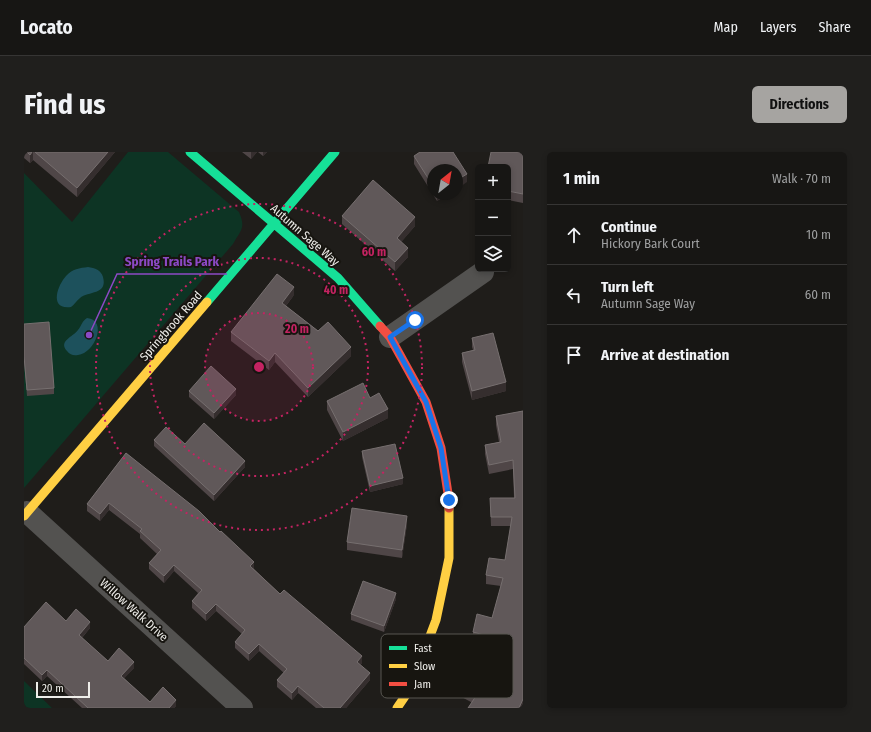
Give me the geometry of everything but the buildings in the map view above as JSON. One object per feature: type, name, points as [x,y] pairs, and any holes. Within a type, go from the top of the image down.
[{"type":"street","name":"Autumn Sage Way","points":[[190,152],[338,278],[390,337],[426,402],[441,448],[449,500],[449,558],[436,620],[431,634]]},
{"type":"street","name":"Springbrook Road","points":[[25,514],[335,152]]},
{"type":"street","points":[[390,337],[483,272]]},
{"type":"street","name":"Willow Walk Drive","points":[[25,514],[242,708]]},
{"type":"street","name":"Autumn Sage Way","points":[[397,708],[404,698]]},
{"type":"green space","points":[[128,152],[168,152],[239,212],[242,222],[242,229],[233,244],[24,488],[24,173],[72,222]]},
{"type":"green space","points":[[24,681],[52,708],[24,708]]},
{"type":"water","points":[[88,267],[101,273],[104,283],[103,287],[96,292],[83,296],[71,307],[64,307],[60,305],[57,301],[57,296],[63,280],[73,270]]},
{"type":"water","points":[[87,318],[93,320],[97,324],[97,336],[90,349],[84,353],[72,355],[65,348],[64,344],[67,339],[76,333],[84,320]]},
{"type":"traffic: fast","points":[[190,152],[338,278],[380,326]]},
{"type":"traffic: fast","points":[[207,302],[335,152]]},
{"type":"traffic: slow","points":[[24,516],[207,302]]},
{"type":"traffic: slow","points":[[431,634],[436,620],[449,558],[449,508]]},
{"type":"traffic: slow","points":[[397,708],[404,698]]},
{"type":"traffic: jam","points":[[380,326],[390,337],[426,402],[441,448],[449,508]]},
{"type":"place","name":"Spring Trails Park","points":[[89,335]]},
{"type":"route","points":[[415,320],[390,337],[426,402],[441,448],[449,500]]}]
